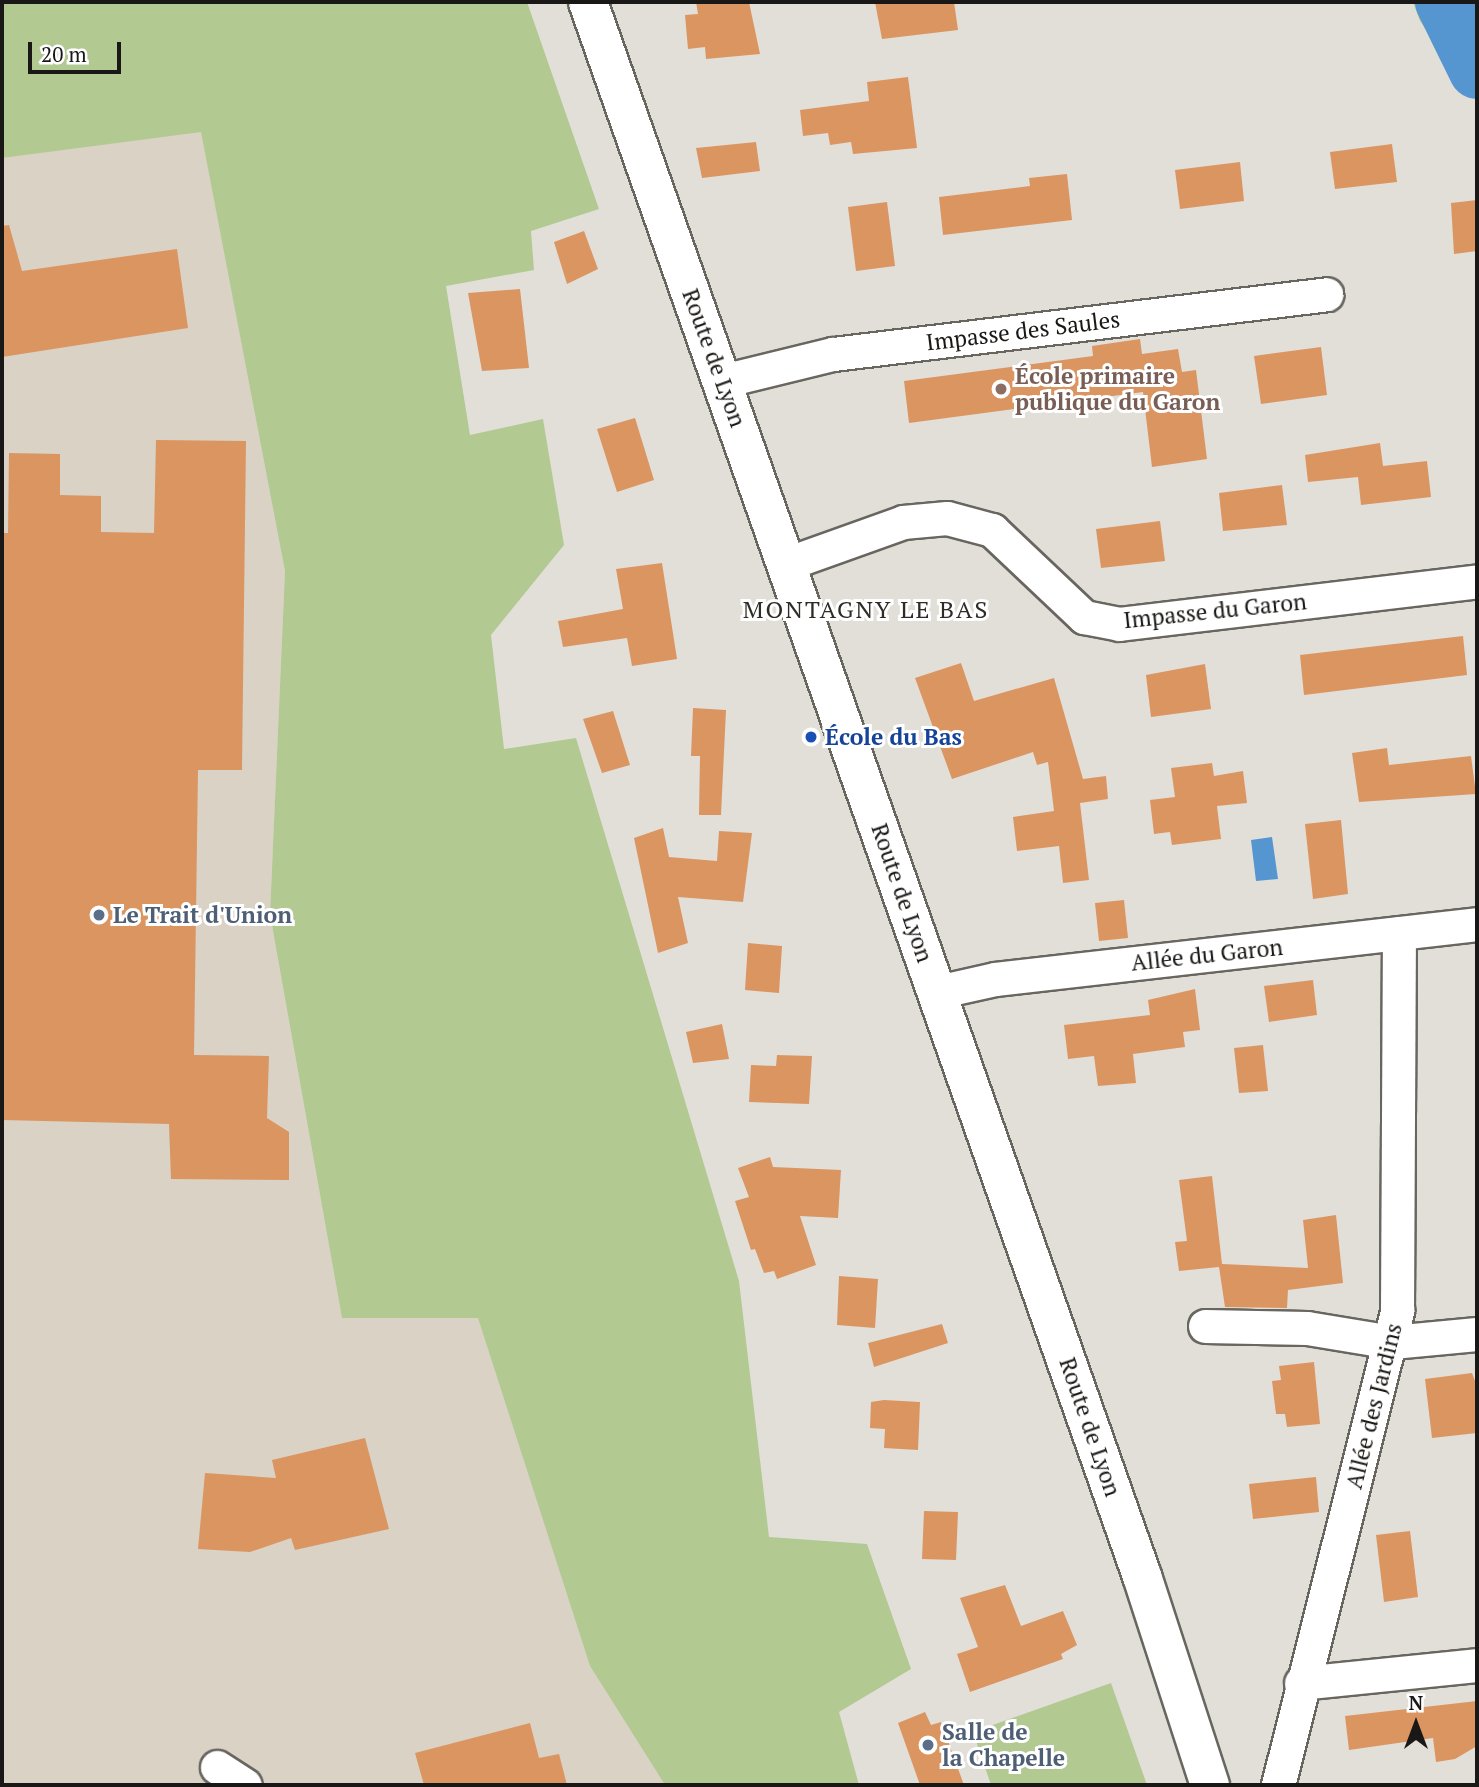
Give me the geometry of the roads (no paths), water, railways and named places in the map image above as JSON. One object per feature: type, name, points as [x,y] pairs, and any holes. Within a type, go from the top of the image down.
[{"type":"main road","name":"Route de Lyon","points":[[588,2],[937,992],[1210,1785]]},
{"type":"street","name":"Impasse des Saules","points":[[722,381],[833,354],[1326,294]]},
{"type":"street","name":"Impasse du Garon","points":[[786,564],[903,523],[947,518],[992,530],[1084,617],[1119,624],[1477,581]]},
{"type":"street","name":"Allée du Garon","points":[[937,992],[995,979],[1477,924]]},
{"type":"street","name":"Allée des Jardins","points":[[1278,1785],[1301,1684],[1392,1342],[1398,1310],[1399,933]]},
{"type":"street","points":[[1205,1326],[1307,1328],[1392,1342],[1477,1334]]},
{"type":"street","points":[[1301,1684],[1477,1665]]},
{"type":"street","points":[[217,1767],[245,1785]]},
{"type":"water","points":[[1272,837],[1278,879],[1256,881],[1251,840]]},
{"type":"waterway","points":[[1443,2],[1477,71]]},
{"type":"place","name":"École primaire publique du Garon","points":[[1001,389]]},
{"type":"place","name":"École du Bas","points":[[811,737]]},
{"type":"place","name":"Le Trait d'Union","points":[[99,915]]},
{"type":"place","name":"Salle de la Chapelle","points":[[928,1745]]},
{"type":"district","name":"MONTAGNY LE BAS","points":[[866,610]]}]
